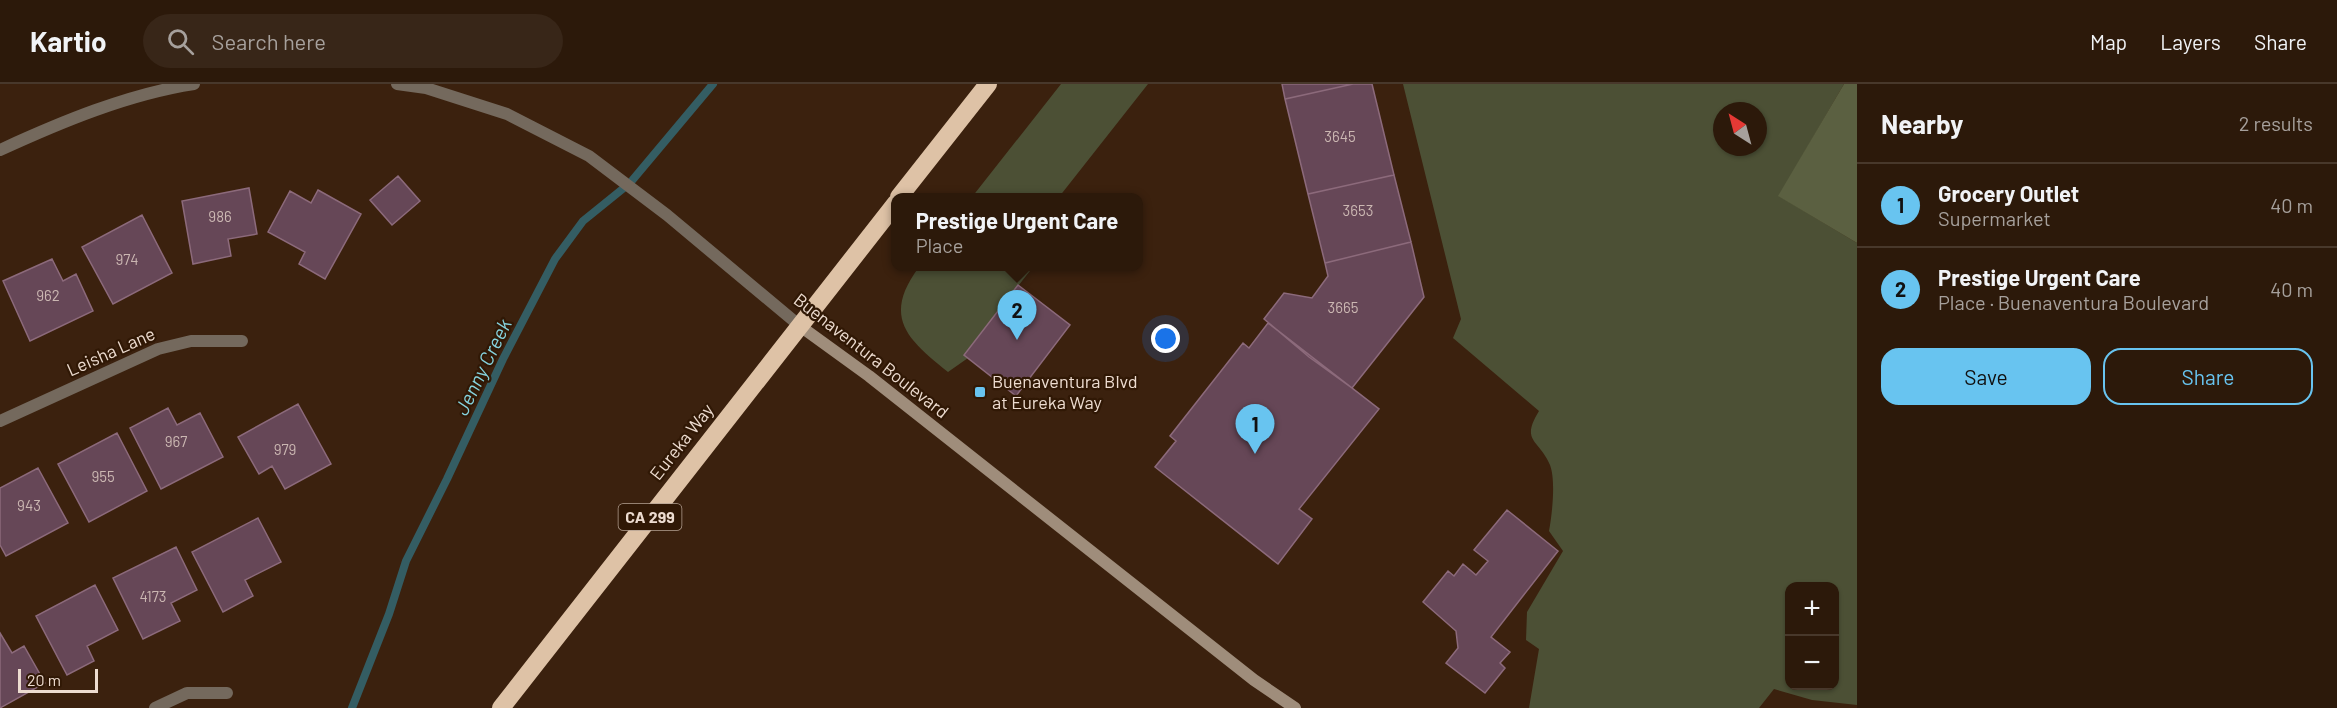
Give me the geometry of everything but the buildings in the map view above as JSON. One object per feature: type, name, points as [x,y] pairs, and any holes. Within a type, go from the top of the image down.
[{"type":"highway","points":[[903,193],[988,84]]},
{"type":"highway","name":"Eureka Way","points":[[501,708],[891,208]]},
{"type":"main road","name":"Buenaventura Boulevard","points":[[800,326],[869,376],[1254,680],[1295,708]]},
{"type":"street","points":[[0,150],[32,135],[156,90],[194,84]]},
{"type":"street","name":"Buenaventura Boulevard","points":[[397,84],[426,88],[507,114],[589,156],[667,215],[800,326]]},
{"type":"street","name":"Leisha Lane","points":[[0,422],[158,349],[190,341],[242,341]]},
{"type":"street","points":[[155,708],[187,693],[227,693]]},
{"type":"green space","points":[[1061,84],[1148,84],[1062,193],[975,193]]},
{"type":"green space","points":[[1403,84],[1844,84],[1779,196],[1857,243],[1857,705],[1812,700],[1774,689],[1759,708],[1529,708],[1539,649],[1526,640],[1527,612],[1563,551],[1549,531],[1553,498],[1552,472],[1546,456],[1531,435],[1531,429],[1539,411],[1453,338],[1461,319]]},
{"type":"green space","points":[[1844,84],[1857,84],[1857,243],[1778,196]]},
{"type":"green space","points":[[917,271],[1030,271],[964,355],[968,358],[948,372],[921,349],[904,326],[901,313],[902,300]]},
{"type":"waterway","name":"Jenny Creek","points":[[352,708],[389,614],[406,561],[503,359],[555,259],[583,221],[630,183],[713,84]]},
{"type":"place","name":"Prestige Urgent Care","points":[[1017,340]]},
{"type":"place","name":"Buenaventura Blvd at Eureka Way","points":[[980,392]]},
{"type":"place","name":"Grocery Outlet","points":[[1255,454]]}]
